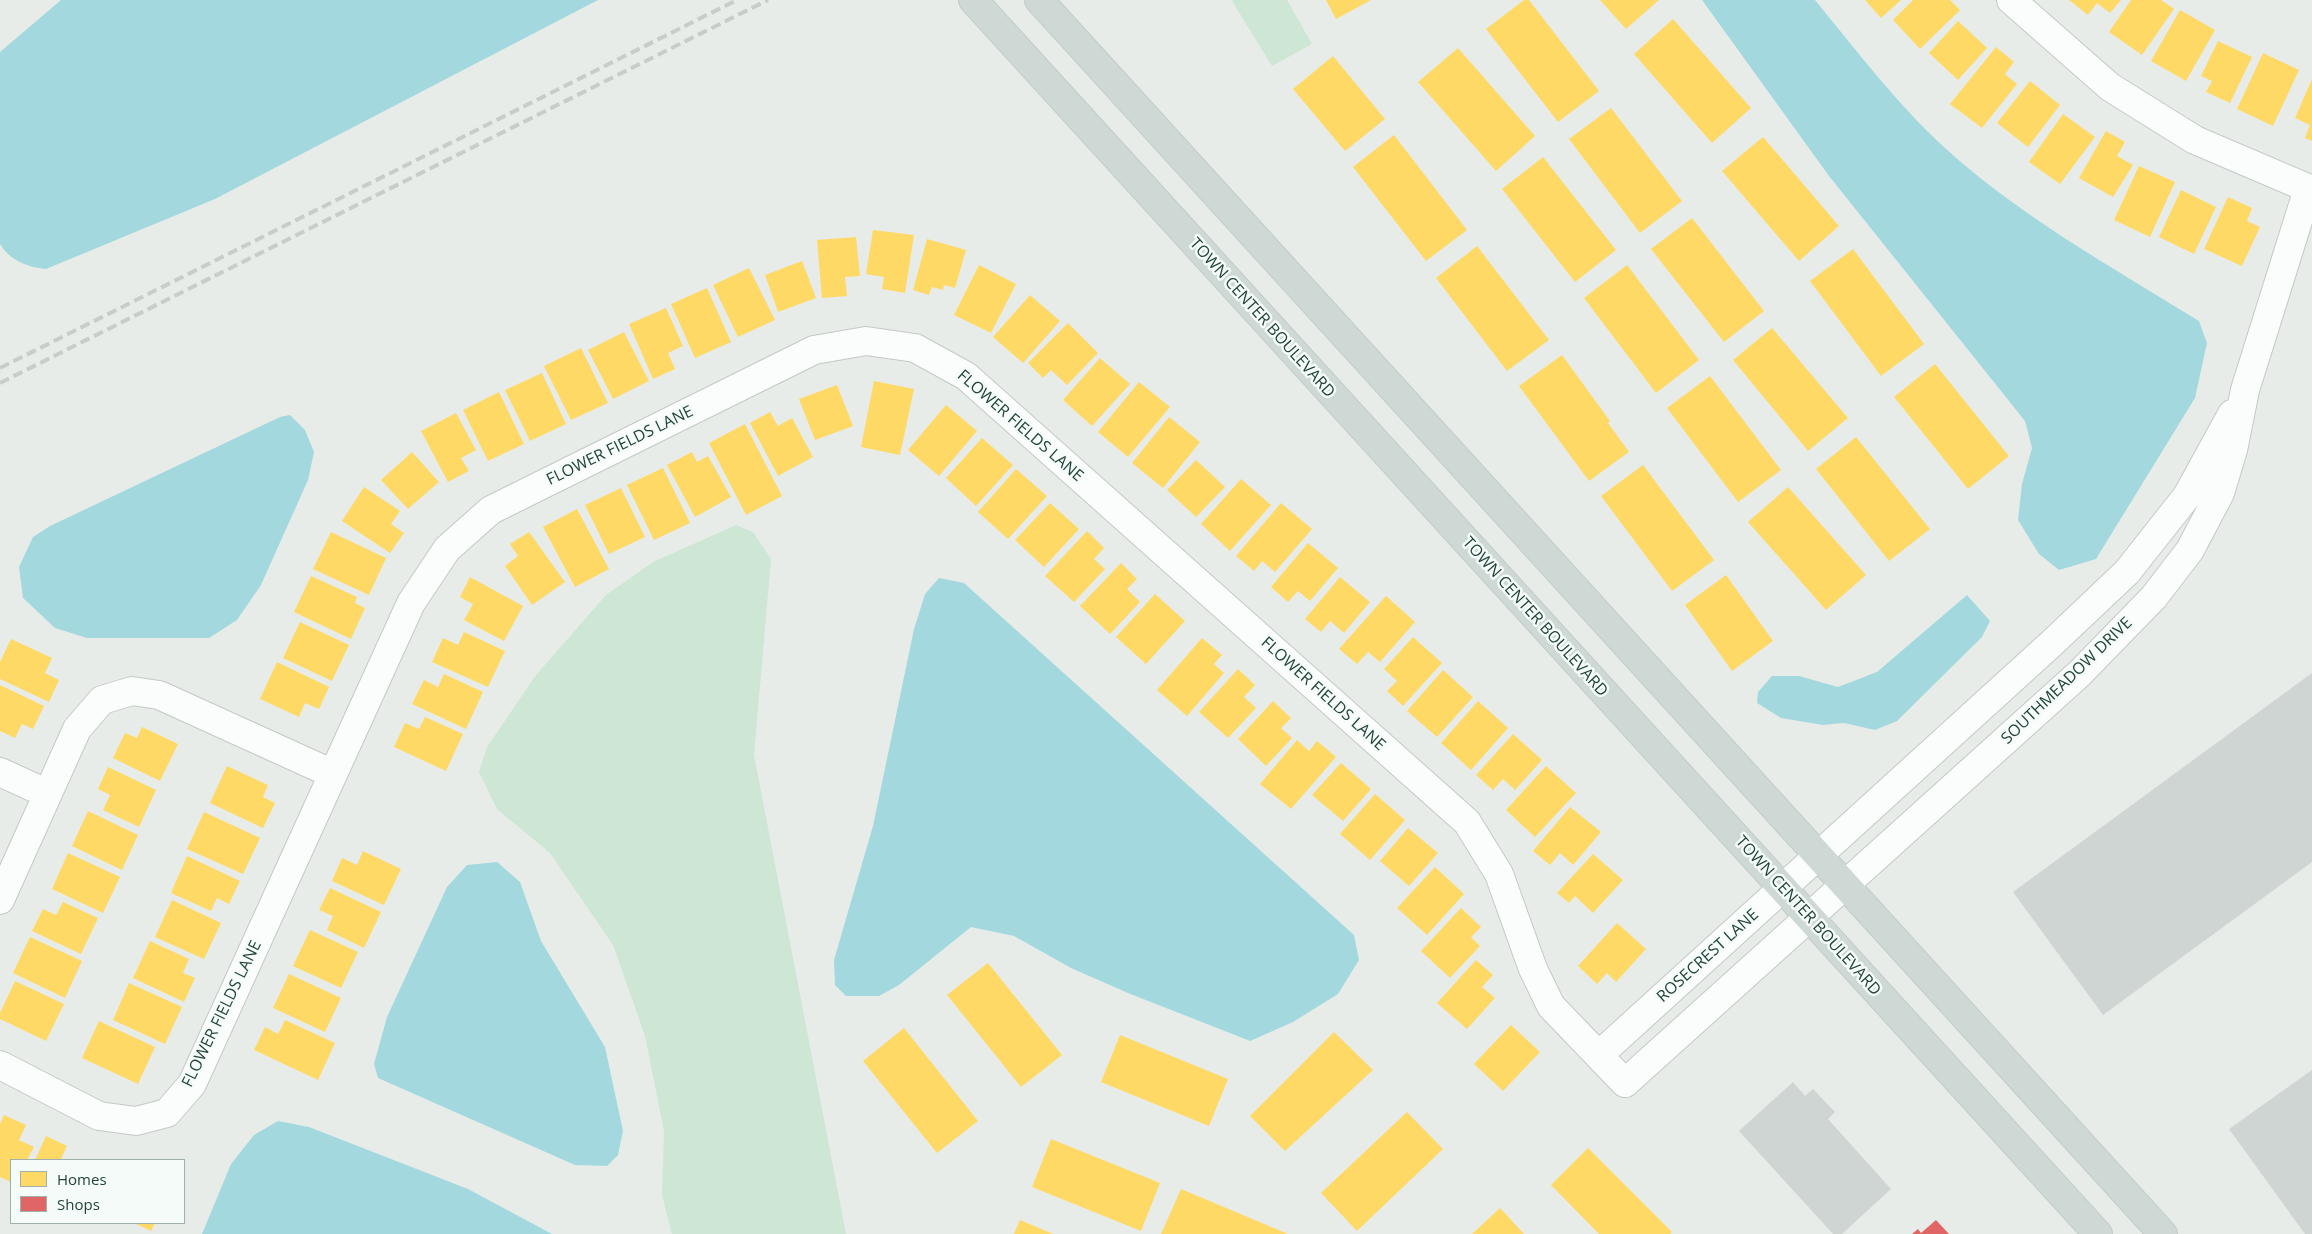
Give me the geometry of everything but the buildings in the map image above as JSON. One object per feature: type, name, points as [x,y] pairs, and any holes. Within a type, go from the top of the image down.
[{"type":"main road","name":"TOWN CENTER BOULEVARD","points":[[972,0],[2098,1234]]},
{"type":"main road","points":[[1039,0],[2163,1234]]},
{"type":"street","points":[[2011,0],[2110,87],[2195,140],[2310,190]]},
{"type":"street","name":"SOUTHMEADOW DRIVE","points":[[1809,916],[2079,674],[2154,597],[2190,550],[2220,493],[2233,450],[2245,390],[2310,190]]},
{"type":"street","name":"FLOWER FIELDS LANE","points":[[0,1065],[99,1116],[136,1121],[168,1113],[192,1084],[411,603],[447,549],[491,510],[814,350],[866,341],[915,348],[966,376],[1467,822],[1499,874],[1533,969],[1551,1006],[1625,1082],[1809,916]]},
{"type":"street","name":"SOUTHMEADOW DRIVE","points":[[1818,856],[2052,643],[2127,572],[2187,496],[2245,390]]},
{"type":"street","points":[[2052,643],[2079,674]]},
{"type":"street","points":[[0,900],[78,729],[102,700],[132,691],[159,695],[333,774]]},
{"type":"street","points":[[0,772],[48,794]]},
{"type":"street","name":"ROSECREST LANE","points":[[1599,1056],[1818,856]]},
{"type":"green space","points":[[1287,0],[1312,44],[1272,66],[1232,1]]},
{"type":"green space","points":[[736,525],[753,532],[771,559],[754,755],[846,1234],[672,1234],[662,1195],[664,1131],[645,1036],[613,945],[550,853],[497,809],[479,772],[487,747],[536,675],[606,595],[653,562]]},
{"type":"water","points":[[61,0],[598,0],[215,199],[46,269],[33,267],[14,259],[0,244],[0,52]]},
{"type":"water","points":[[1702,0],[1815,0],[1911,114],[1945,148],[1974,173],[2036,219],[2100,261],[2199,321],[2207,343],[2195,398],[2096,559],[2059,570],[2039,554],[2018,520],[2022,484],[2032,448],[2025,421],[1829,176]]},
{"type":"water","points":[[290,415],[305,430],[314,452],[308,480],[261,585],[237,620],[209,638],[87,638],[55,628],[23,598],[19,567],[33,537],[50,526],[280,417]]},
{"type":"water","points":[[939,578],[964,583],[1354,935],[1359,960],[1338,994],[1293,1022],[1250,1041],[1128,993],[1071,968],[1014,936],[971,927],[899,985],[879,996],[846,996],[835,985],[834,960],[873,826],[914,629],[925,594]]},
{"type":"water","points":[[1967,595],[1990,621],[1982,637],[1897,721],[1875,730],[1844,723],[1823,725],[1781,718],[1757,703],[1758,692],[1772,676],[1799,676],[1838,687],[1877,672]]},
{"type":"water","points":[[497,862],[520,882],[541,941],[605,1047],[623,1131],[618,1155],[607,1166],[575,1165],[378,1078],[374,1064],[387,1017],[447,887],[467,865]]},
{"type":"water","points":[[278,1121],[309,1127],[468,1189],[552,1234],[202,1234],[231,1164],[254,1135]]},
{"type":"railway","points":[[0,368],[737,0]]},
{"type":"railway","points":[[0,383],[768,0]]}]
